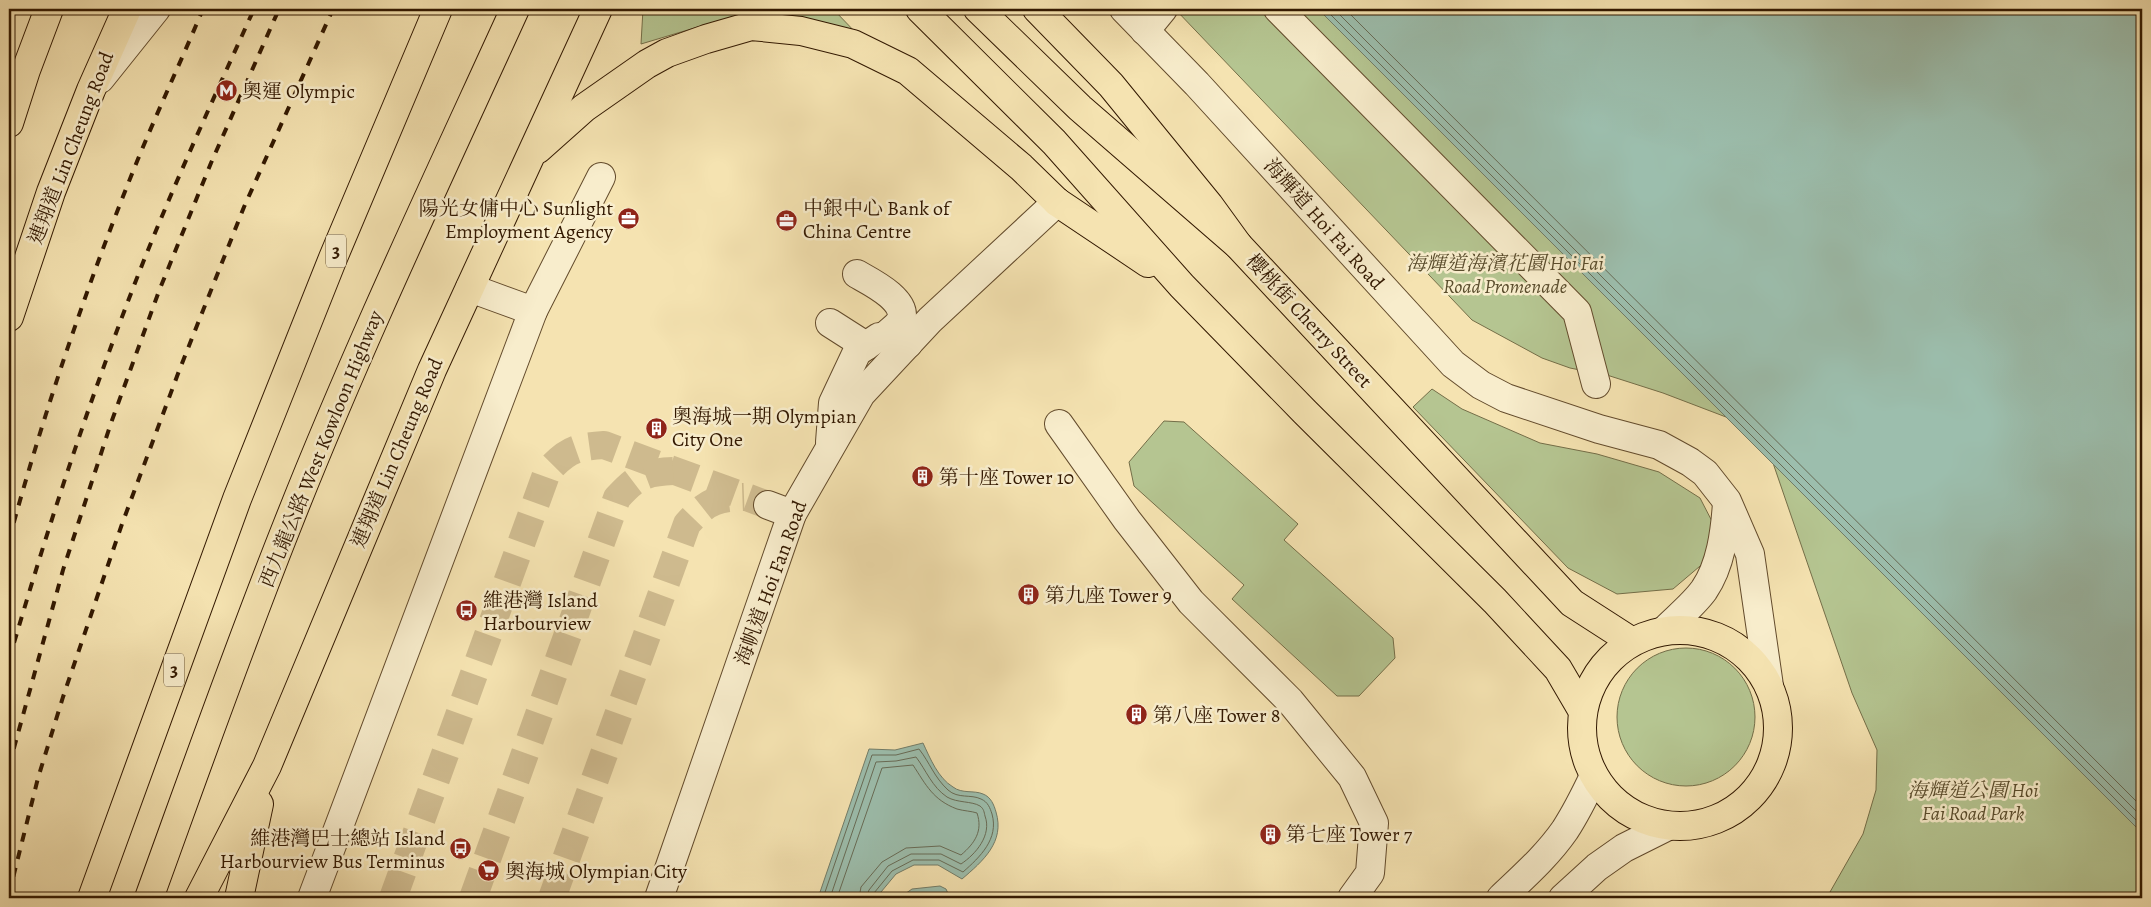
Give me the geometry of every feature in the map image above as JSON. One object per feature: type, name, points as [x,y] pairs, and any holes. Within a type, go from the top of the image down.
[{"type":"main road","points":[[9,123],[26,70],[49,9]]},
{"type":"main road","name":"連翔道 Lin Cheung Road","points":[[9,316],[51,192],[91,90],[127,9]]},
{"type":"main road","name":"3","points":[[92,898],[158,712],[260,442],[334,258],[438,9]]},
{"type":"main road","name":"西九龍公路 West Kowloon Highway","points":[[149,898],[287,526],[390,281],[515,9]]},
{"type":"main road","name":"連翔道 Lin Cheung Road","points":[[199,898],[267,766],[432,370],[598,9]]},
{"type":"main road","points":[[920,9],[1054,142],[1182,286],[1547,657],[1558,669],[1582,710]]},
{"type":"main road","name":"櫻桃街 Cherry Street","points":[[978,9],[1080,108],[1238,245],[1572,603],[1631,641]]},
{"type":"main road","points":[[1037,9],[1111,85],[1209,205],[1238,245]]},
{"type":"main road","points":[[532,153],[584,108],[647,64],[667,53],[751,26],[801,31],[853,44],[908,71],[1021,167],[1057,202],[1182,286]]},
{"type":"main road","points":[[1666,629],[1697,630],[1725,640],[1750,658],[1770,686],[1778,717],[1779,735],[1776,753],[1770,769],[1749,798],[1720,818],[1703,824],[1668,826],[1646,820],[1625,809],[1608,795],[1594,776],[1585,755],[1582,740],[1582,710],[1594,677],[1610,657],[1631,641],[1666,629]]},
{"type":"main road","points":[[239,898],[267,766]]},
{"type":"street","points":[[91,90],[156,9]]},
{"type":"street","name":"海輝道 Hoi Fai Road","points":[[1124,9],[1197,84],[1453,364],[1481,385],[1506,398],[1599,429],[1640,439],[1674,452],[1705,474],[1727,501],[1750,554],[1770,686]]},
{"type":"street","points":[[1145,31],[1163,9]]},
{"type":"street","points":[[1278,9],[1577,312],[1596,384]]},
{"type":"street","points":[[312,898],[533,311],[601,177]]},
{"type":"street","name":"海帆道 Hoi Fan Road","points":[[660,898],[780,510],[830,448],[861,394],[886,342],[930,320],[1057,202]]},
{"type":"street","points":[[830,448],[833,403],[857,352],[886,342],[900,320],[901,310],[896,299],[857,274]]},
{"type":"street","points":[[470,288],[533,311]]},
{"type":"street","points":[[830,323],[886,342]]},
{"type":"street","points":[[1059,424],[1126,520],[1191,602],[1290,701],[1352,777],[1374,823],[1370,873],[1352,898]]},
{"type":"street","points":[[1666,629],[1704,590],[1717,564],[1725,531],[1727,501]]},
{"type":"street","points":[[1501,898],[1564,832],[1579,808],[1594,776]]},
{"type":"street","points":[[1563,898],[1597,867],[1624,848],[1668,826]]},
{"type":"green space","points":[[643,9],[833,9],[859,36],[776,15],[721,20],[641,44]]},
{"type":"green space","name":"海輝道海濱花園 Hoi Fai Road Promenade","points":[[1175,9],[1318,9],[1726,417],[1663,393],[1610,376],[1570,368],[1542,358],[1472,320]]},
{"type":"green space","points":[[1432,389],[1462,409],[1540,443],[1597,454],[1659,472],[1700,498],[1716,529],[1706,561],[1673,589],[1617,594],[1568,568],[1413,407]]},
{"type":"green space","points":[[1164,421],[1184,422],[1298,524],[1284,540],[1393,638],[1395,658],[1359,696],[1337,696],[1232,599],[1244,585],[1134,486],[1129,462]]},
{"type":"green space","name":"海輝道公園 Hoi Fai Road Park","points":[[1773,463],[2142,833],[2142,898],[1837,898],[1830,892],[1863,834],[1876,790],[1877,750],[1852,693]]},
{"type":"green space","points":[[1686,648],[1712,654],[1735,668],[1749,691],[1755,717],[1749,743],[1735,766],[1712,780],[1686,786],[1660,780],[1637,766],[1623,743],[1617,717],[1623,691],[1637,668],[1660,654]]},
{"type":"water","points":[[1318,9],[2142,9],[2142,833]]},
{"type":"water","points":[[923,743],[935,767],[948,783],[960,790],[983,794],[992,802],[998,823],[995,842],[990,850],[962,879],[938,865],[914,865],[896,874],[876,898],[818,898],[869,749],[895,750]]},
{"type":"water","points":[[940,886],[946,889],[950,898],[899,898],[912,889]]},
{"type":"tunnel","points":[[393,898],[547,472],[560,459],[572,451],[604,445],[768,505]]},
{"type":"tunnel","points":[[473,898],[617,498],[636,480],[648,474],[673,471]]},
{"type":"tunnel","points":[[552,898],[687,524],[706,506],[718,500],[744,497]]},
{"type":"railway","points":[[9,540],[52,395],[102,252],[138,159],[203,9]]},
{"type":"railway","points":[[9,660],[68,470],[117,330],[163,214],[254,9]]},
{"type":"railway","points":[[9,766],[63,570],[111,423],[159,291],[211,163],[279,9]]},
{"type":"railway","points":[[9,894],[38,778],[63,697],[122,524],[179,371],[244,207],[333,9]]},
{"type":"place","name":"奧運 Olympic","points":[[226,91]]},
{"type":"place","name":"陽光女傭中心 Sunlight Employment Agency","points":[[629,219]]},
{"type":"place","name":"中銀中心 Bank of China Centre","points":[[787,220]]},
{"type":"place","name":"奧海城一期 Olympian City One","points":[[656,428]]},
{"type":"place","name":"第十座 Tower 10","points":[[923,477]]},
{"type":"place","name":"第九座 Tower 9","points":[[1029,595]]},
{"type":"place","name":"維港灣 Island Harbourview","points":[[467,611]]},
{"type":"place","name":"第八座 Tower 8","points":[[1137,715]]},
{"type":"place","name":"第七座 Tower 7","points":[[1270,834]]},
{"type":"place","name":"維港灣巴士總站 Island Harbourview Bus Terminus","points":[[461,849]]},
{"type":"place","name":"奧海城 Olympian City","points":[[489,871]]}]
